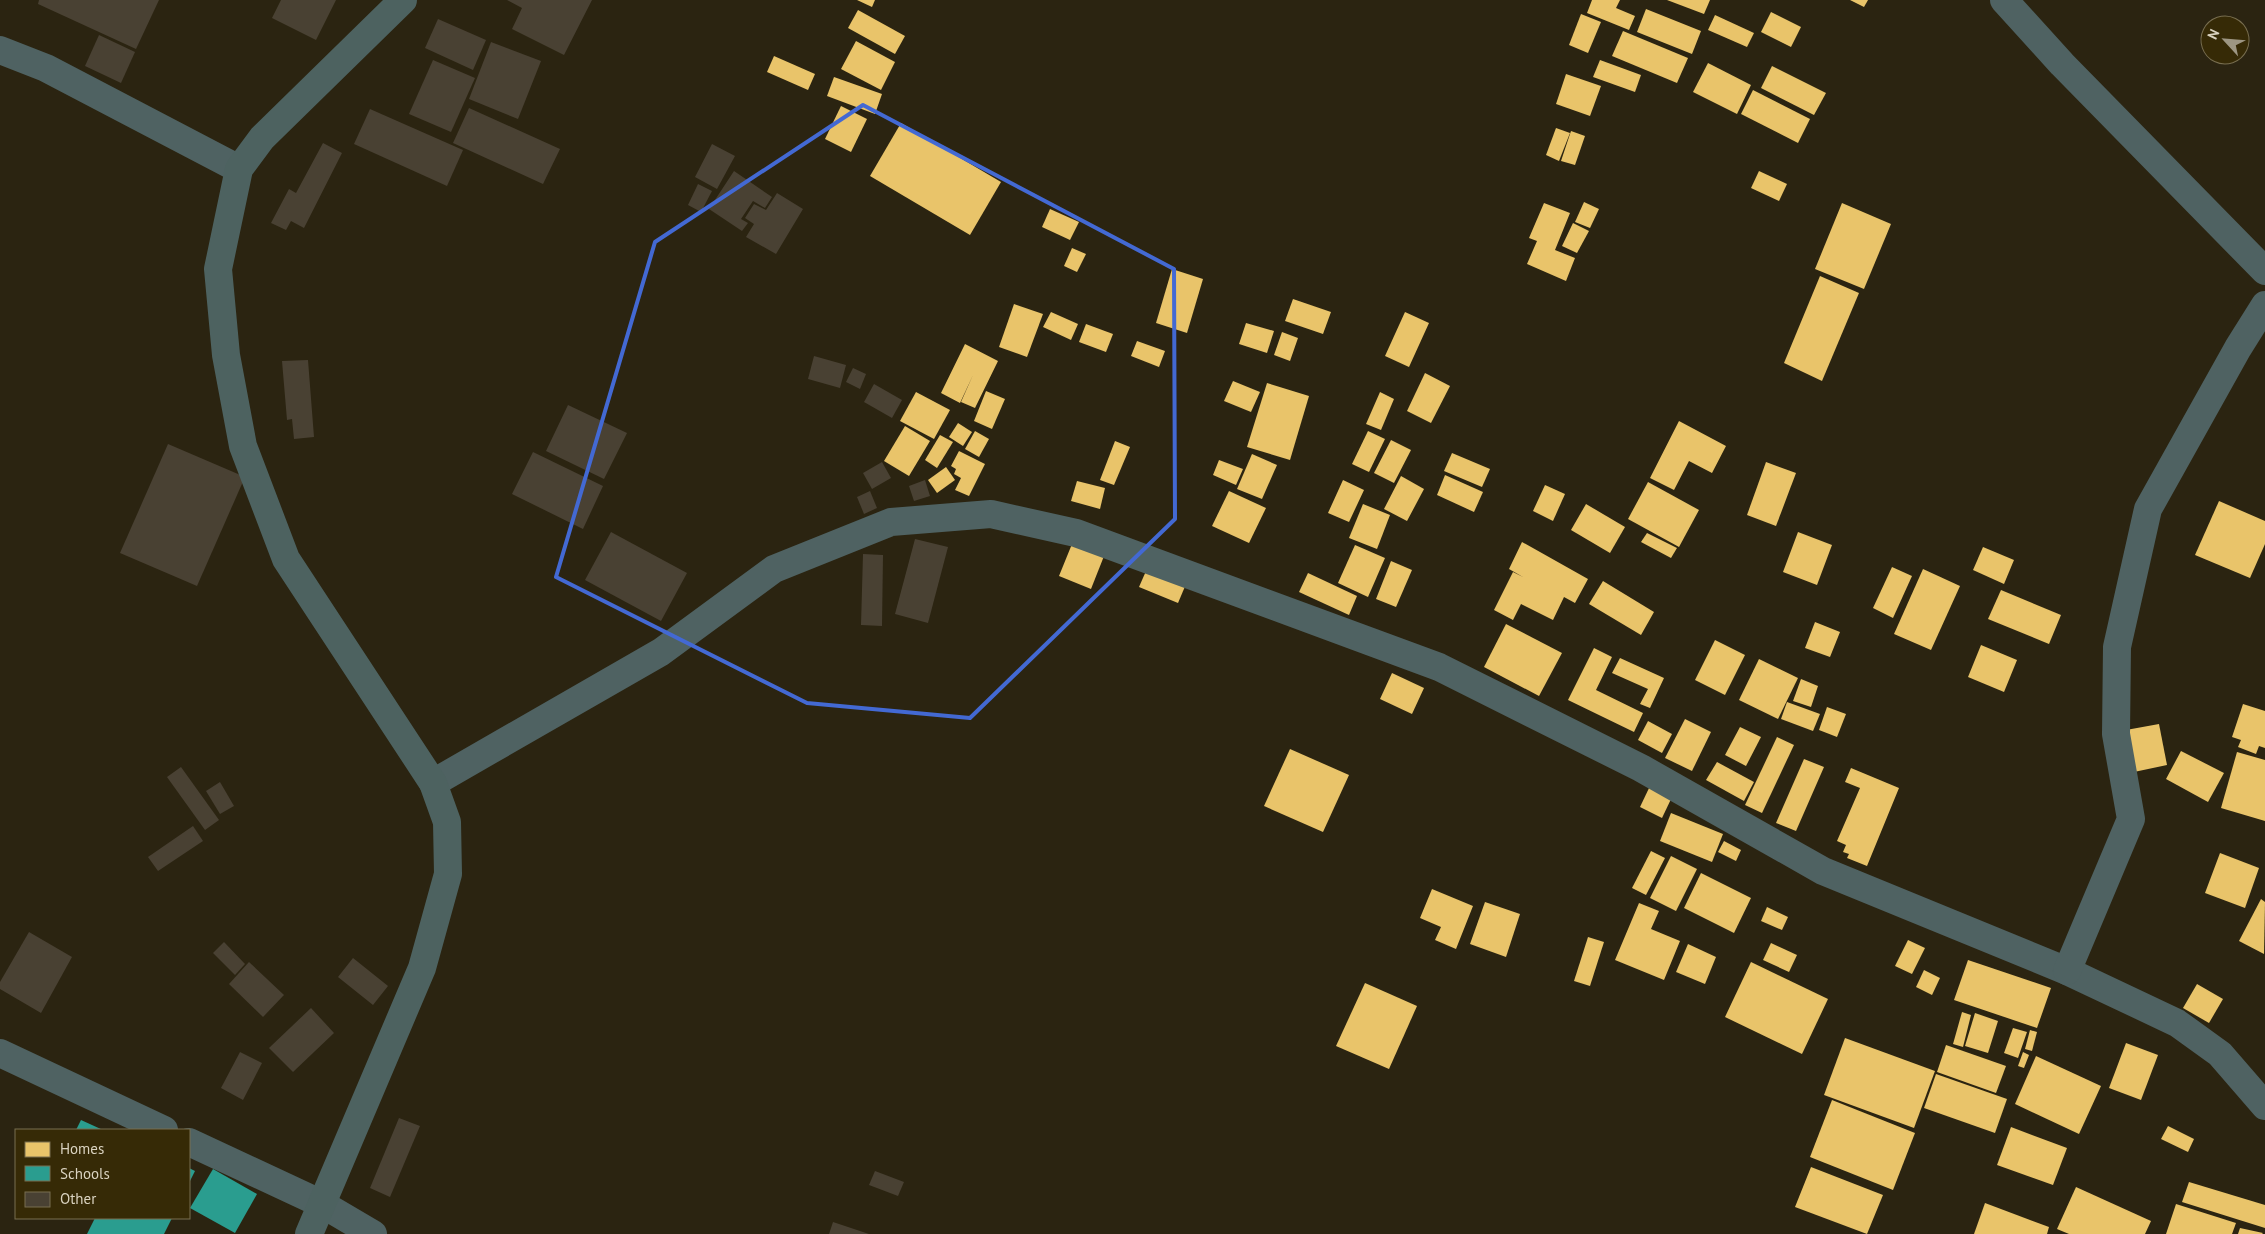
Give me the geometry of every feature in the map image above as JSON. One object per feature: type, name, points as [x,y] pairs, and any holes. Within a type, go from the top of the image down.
[{"type":"main road","points":[[309,1234],[422,968],[448,874],[447,822],[432,783],[286,559],[243,446],[226,355],[218,269],[239,169],[262,138],[403,0]]},
{"type":"street","points":[[2004,0],[2062,64],[2265,271]]},
{"type":"street","points":[[0,50],[46,68],[239,169]]},
{"type":"street","points":[[2067,971],[2132,819],[2116,734],[2118,647],[2148,509],[2238,348],[2265,305]]},
{"type":"street","points":[[432,783],[661,652],[774,569],[891,522],[991,514],[1076,533],[1439,667],[1641,768],[1824,871],[2067,971],[2177,1023],[2220,1054],[2265,1106]]},
{"type":"street","points":[[0,1053],[162,1129]]},
{"type":"street","points":[[190,1142],[322,1204],[373,1234]]},
{"type":"highlighted area","points":[[863,105],[1174,269],[1175,519],[970,718],[807,703],[556,577],[655,242]]},
{"type":"building: Homes","points":[[857,0],[875,0],[872,7]]},
{"type":"building: Homes","points":[[1592,0],[1620,0],[1616,8],[1635,16],[1629,30],[1587,13]]},
{"type":"building: Homes","points":[[1667,0],[1710,0],[1704,14]]},
{"type":"building: Homes","points":[[1850,0],[1868,0],[1864,7]]},
{"type":"building: Homes","points":[[1646,9],[1701,31],[1692,54],[1637,32]]},
{"type":"building: Homes","points":[[858,10],[905,36],[895,54],[848,28]]},
{"type":"building: Homes","points":[[1771,12],[1801,27],[1791,47],[1761,32]]},
{"type":"building: Homes","points":[[1581,14],[1601,22],[1588,53],[1569,45]]},
{"type":"building: Homes","points":[[1715,15],[1754,33],[1747,47],[1708,30]]},
{"type":"building: Homes","points":[[1623,31],[1688,58],[1677,83],[1612,56]]},
{"type":"building: Homes","points":[[856,41],[895,62],[881,90],[841,69]]},
{"type":"building: Homes","points":[[774,56],[815,74],[808,90],[767,72]]},
{"type":"building: Homes","points":[[1600,60],[1641,75],[1635,92],[1593,77]]},
{"type":"building: Homes","points":[[1708,63],[1751,85],[1737,114],[1693,92]]},
{"type":"building: Homes","points":[[1772,66],[1826,93],[1814,115],[1761,88]]},
{"type":"building: Homes","points":[[1566,74],[1601,86],[1590,116],[1556,104]]},
{"type":"building: Homes","points":[[834,77],[882,94],[875,114],[827,96]]},
{"type":"building: Homes","points":[[1753,90],[1810,119],[1798,143],[1741,114]]},
{"type":"building: Homes","points":[[841,106],[867,119],[851,152],[825,139]]},
{"type":"building: Homes","points":[[901,123],[1001,182],[970,235],[870,176]]},
{"type":"building: Homes","points":[[1556,128],[1570,133],[1559,161],[1546,155]]},
{"type":"building: Homes","points":[[1571,131],[1585,136],[1575,165],[1561,161]]},
{"type":"building: Homes","points":[[1759,171],[1787,184],[1779,201],[1751,188]]},
{"type":"building: Homes","points":[[1584,202],[1599,209],[1590,228],[1575,222]]},
{"type":"building: Homes","points":[[1544,203],[1570,213],[1555,250],[1575,258],[1566,281],[1527,264],[1537,241],[1529,238]]},
{"type":"building: Homes","points":[[1842,203],[1891,224],[1864,289],[1815,269]]},
{"type":"building: Homes","points":[[1050,209],[1079,222],[1070,240],[1042,227]]},
{"type":"building: Homes","points":[[1573,223],[1589,231],[1577,253],[1562,246]]},
{"type":"building: Homes","points":[[1072,248],[1086,254],[1077,272],[1064,266]]},
{"type":"building: Homes","points":[[1172,269],[1203,279],[1187,333],[1156,323]]},
{"type":"building: Homes","points":[[1820,276],[1859,293],[1822,381],[1784,363]]},
{"type":"building: Homes","points":[[1293,299],[1331,312],[1323,334],[1285,321]]},
{"type":"building: Homes","points":[[1014,304],[1043,314],[1027,357],[999,347]]},
{"type":"building: Homes","points":[[1051,312],[1078,324],[1071,340],[1043,327]]},
{"type":"building: Homes","points":[[1405,312],[1429,323],[1409,367],[1385,356]]},
{"type":"building: Homes","points":[[1246,323],[1274,331],[1267,353],[1239,344]]},
{"type":"building: Homes","points":[[1086,324],[1113,334],[1106,352],[1079,342]]},
{"type":"building: Homes","points":[[1282,332],[1298,338],[1290,361],[1274,355]]},
{"type":"building: Homes","points":[[1137,341],[1165,351],[1159,367],[1131,356]]},
{"type":"building: Homes","points":[[965,344],[998,361],[975,408],[961,402],[973,375],[960,403],[941,393]]},
{"type":"building: Homes","points":[[1425,373],[1450,386],[1431,423],[1407,411]]},
{"type":"building: Homes","points":[[1233,381],[1260,392],[1251,412],[1224,401]]},
{"type":"building: Homes","points":[[1267,383],[1309,396],[1290,460],[1247,447]]},
{"type":"building: Homes","points":[[986,391],[1005,399],[992,429],[974,421]]},
{"type":"building: Homes","points":[[916,392],[950,410],[934,439],[900,421]]},
{"type":"building: Homes","points":[[1380,392],[1394,399],[1381,430],[1366,424]]},
{"type":"building: Homes","points":[[1679,421],[1726,446],[1712,473],[1689,461],[1674,490],[1650,478]]},
{"type":"building: Homes","points":[[958,423],[972,432],[963,446],[949,437]]},
{"type":"building: Homes","points":[[905,426],[930,441],[909,476],[884,461]]},
{"type":"building: Homes","points":[[975,431],[989,439],[979,457],[965,449]]},
{"type":"building: Homes","points":[[1368,431],[1385,439],[1369,472],[1352,464]]},
{"type":"building: Homes","points":[[940,435],[953,442],[937,468],[925,460]]},
{"type":"building: Homes","points":[[1391,440],[1411,450],[1394,483],[1374,473]]},
{"type":"building: Homes","points":[[1115,441],[1130,447],[1114,485],[1100,480]]},
{"type":"building: Homes","points":[[959,451],[985,464],[969,496],[955,490],[961,478],[954,474],[956,469],[951,466]]},
{"type":"building: Homes","points":[[1452,453],[1490,469],[1482,487],[1444,471]]},
{"type":"building: Homes","points":[[1252,454],[1277,465],[1262,499],[1237,489]]},
{"type":"building: Homes","points":[[1219,460],[1243,469],[1236,485],[1213,475]]},
{"type":"building: Homes","points":[[1766,462],[1796,473],[1776,526],[1747,515]]},
{"type":"building: Homes","points":[[946,467],[955,480],[937,493],[928,480]]},
{"type":"building: Homes","points":[[1445,475],[1483,492],[1474,512],[1437,495]]},
{"type":"building: Homes","points":[[1401,476],[1424,489],[1407,521],[1384,509]]},
{"type":"building: Homes","points":[[1343,480],[1364,490],[1349,522],[1328,513]]},
{"type":"building: Homes","points":[[1077,481],[1105,488],[1100,509],[1071,501]]},
{"type":"building: Homes","points":[[1648,482],[1699,510],[1679,547],[1628,519]]},
{"type":"building: Homes","points":[[1545,485],[1565,494],[1553,521],[1533,511]]},
{"type":"building: Homes","points":[[1229,491],[1266,508],[1249,543],[1212,526]]},
{"type":"building: Homes","points":[[2219,501],[2265,521],[2265,544],[2250,578],[2195,555]]},
{"type":"building: Homes","points":[[1363,504],[1390,515],[1377,549],[1349,538]]},
{"type":"building: Homes","points":[[1586,504],[1625,527],[1610,553],[1571,530]]},
{"type":"building: Homes","points":[[1798,532],[1832,545],[1817,585],[1783,572]]},
{"type":"building: Homes","points":[[1647,533],[1677,548],[1671,558],[1641,542]]},
{"type":"building: Homes","points":[[1074,539],[1106,551],[1091,589],[1059,576]]},
{"type":"building: Homes","points":[[1522,542],[1588,579],[1575,603],[1564,597],[1553,620],[1521,604],[1513,620],[1494,610],[1513,572],[1523,577],[1509,569]]},
{"type":"building: Homes","points":[[1355,545],[1385,558],[1368,597],[1338,583]]},
{"type":"building: Homes","points":[[1983,547],[2014,560],[2004,584],[1973,570]]},
{"type":"building: Homes","points":[[1391,561],[1412,570],[1396,607],[1376,599]]},
{"type":"building: Homes","points":[[1150,562],[1189,577],[1178,603],[1139,587]]},
{"type":"building: Homes","points":[[1892,567],[1912,576],[1893,618],[1873,608]]},
{"type":"building: Homes","points":[[1923,569],[1960,586],[1931,650],[1894,634]]},
{"type":"building: Homes","points":[[1308,573],[1357,596],[1349,615],[1299,592]]},
{"type":"building: Homes","points":[[1603,581],[1654,612],[1641,635],[1589,604]]},
{"type":"building: Homes","points":[[2001,590],[2061,615],[2049,644],[1988,619]]},
{"type":"building: Homes","points":[[1815,622],[1840,632],[1830,657],[1805,648]]},
{"type":"building: Homes","points":[[1506,624],[1562,653],[1539,696],[1484,667]]},
{"type":"building: Homes","points":[[1715,640],[1745,655],[1725,695],[1695,680]]},
{"type":"building: Homes","points":[[1981,645],[2017,660],[2004,692],[1968,677]]},
{"type":"building: Homes","points":[[1594,648],[1612,657],[1596,690],[1643,713],[1634,732],[1568,700]]},
{"type":"building: Homes","points":[[1620,658],[1664,678],[1650,708],[1640,704],[1648,689],[1612,673]]},
{"type":"building: Homes","points":[[1759,659],[1798,678],[1778,719],[1739,700]]},
{"type":"building: Homes","points":[[1392,673],[1424,688],[1412,714],[1380,699]]},
{"type":"building: Homes","points":[[1801,679],[1818,686],[1811,707],[1793,701]]},
{"type":"building: Homes","points":[[1787,702],[1820,714],[1813,731],[1781,719]]},
{"type":"building: Homes","points":[[2243,704],[2265,711],[2265,748],[2259,746],[2256,754],[2238,747],[2241,740],[2232,737]]},
{"type":"building: Homes","points":[[1827,707],[1846,714],[1837,737],[1819,730]]},
{"type":"building: Homes","points":[[1685,719],[1711,732],[1692,771],[1665,758]]},
{"type":"building: Homes","points":[[1648,721],[1672,734],[1662,753],[1638,740]]},
{"type":"building: Homes","points":[[2159,724],[2167,765],[2134,772],[2126,730]]},
{"type":"building: Homes","points":[[1740,727],[1761,737],[1746,766],[1725,755]]},
{"type":"building: Homes","points":[[1777,737],[1794,745],[1762,813],[1745,805]]},
{"type":"building: Homes","points":[[1290,749],[1349,775],[1323,832],[1264,806]]},
{"type":"building: Homes","points":[[2181,751],[2224,773],[2208,802],[2166,779]]},
{"type":"building: Homes","points":[[2237,752],[2265,760],[2265,821],[2221,808]]},
{"type":"building: Homes","points":[[1804,759],[1824,767],[1796,831],[1776,823]]},
{"type":"building: Homes","points":[[1717,762],[1754,782],[1744,801],[1706,780]]},
{"type":"building: Homes","points":[[1851,768],[1899,788],[1867,866],[1847,858],[1849,854],[1843,852],[1846,845],[1837,841],[1860,788],[1845,782]]},
{"type":"building: Homes","points":[[1650,786],[1672,797],[1662,818],[1640,807]]},
{"type":"building: Homes","points":[[1671,813],[1723,834],[1712,862],[1660,841]]},
{"type":"building: Homes","points":[[1724,841],[1741,850],[1736,861],[1718,852]]},
{"type":"building: Homes","points":[[1651,851],[1665,858],[1646,895],[1632,888]]},
{"type":"building: Homes","points":[[2220,853],[2259,868],[2245,908],[2205,893]]},
{"type":"building: Homes","points":[[1671,856],[1697,869],[1676,911],[1650,898]]},
{"type":"building: Homes","points":[[1701,873],[1751,898],[1734,933],[1684,908]]},
{"type":"building: Homes","points":[[1432,889],[1473,906],[1456,949],[1435,940],[1441,927],[1420,918]]},
{"type":"building: Homes","points":[[2261,899],[2265,902],[2264,954],[2239,941]]},
{"type":"building: Homes","points":[[1485,902],[1520,914],[1506,957],[1470,944]]},
{"type":"building: Homes","points":[[1639,903],[1659,911],[1651,929],[1680,941],[1664,980],[1615,960]]},
{"type":"building: Homes","points":[[1767,907],[1788,917],[1782,930],[1761,921]]},
{"type":"building: Homes","points":[[1588,937],[1604,942],[1590,986],[1574,981]]},
{"type":"building: Homes","points":[[1908,940],[1925,948],[1912,974],[1895,966]]},
{"type":"building: Homes","points":[[1771,943],[1797,955],[1789,972],[1763,960]]},
{"type":"building: Homes","points":[[1688,944],[1716,957],[1705,984],[1676,972]]},
{"type":"building: Homes","points":[[1968,960],[2051,988],[2037,1028],[1954,1000]]},
{"type":"building: Homes","points":[[1751,962],[1828,999],[1802,1054],[1725,1017]]},
{"type":"building: Homes","points":[[1924,970],[1940,978],[1932,995],[1916,987]]},
{"type":"building: Homes","points":[[1365,983],[1417,1006],[1389,1069],[1336,1046]]},
{"type":"building: Homes","points":[[2197,984],[2223,999],[2209,1023],[2183,1008]]},
{"type":"building: Homes","points":[[1962,1012],[1971,1015],[1963,1047],[1953,1044]]},
{"type":"building: Homes","points":[[1975,1013],[1998,1021],[1988,1053],[1965,1046]]},
{"type":"building: Homes","points":[[2013,1028],[2027,1032],[2018,1058],[2004,1053]]},
{"type":"building: Homes","points":[[2030,1030],[2037,1032],[2032,1051],[2025,1049]]},
{"type":"building: Homes","points":[[1845,1038],[1935,1071],[1914,1128],[1824,1095]]},
{"type":"building: Homes","points":[[2126,1043],[2158,1055],[2141,1100],[2109,1088]]},
{"type":"building: Homes","points":[[1946,1045],[2006,1066],[1996,1093],[1937,1072]]},
{"type":"building: Homes","points":[[2023,1052],[2029,1055],[2024,1068],[2018,1066]]},
{"type":"building: Homes","points":[[2036,1056],[2101,1086],[2079,1134],[2015,1104]]},
{"type":"building: Homes","points":[[1936,1074],[2007,1099],[1995,1133],[1924,1108]]},
{"type":"building: Homes","points":[[1832,1100],[1915,1133],[1893,1190],[1810,1157]]},
{"type":"building: Homes","points":[[2168,1126],[2194,1139],[2188,1152],[2161,1139]]},
{"type":"building: Homes","points":[[2011,1127],[2067,1148],[2053,1185],[1997,1165]]},
{"type":"building: Homes","points":[[1811,1167],[1883,1195],[1867,1234],[1795,1207]]},
{"type":"building: Homes","points":[[2189,1182],[2265,1205],[2265,1228],[2182,1202]]},
{"type":"building: Homes","points":[[2076,1187],[2151,1221],[2145,1234],[2069,1234],[2057,1229]]},
{"type":"building: Homes","points":[[1985,1203],[2049,1227],[2047,1234],[1974,1234]]},
{"type":"building: Homes","points":[[2176,1204],[2236,1223],[2232,1234],[2166,1234]]},
{"type":"building: Homes","points":[[2240,1228],[2263,1233],[2238,1234]]},
{"type":"building: Schools","points":[[81,1120],[101,1129],[76,1129]]},
{"type":"building: Schools","points":[[190,1168],[195,1171],[190,1181]]},
{"type":"building: Schools","points":[[213,1169],[257,1194],[235,1233],[190,1208]]},
{"type":"building: Schools","points":[[94,1219],[172,1219],[164,1234],[87,1234]]},
{"type":"building: Other","points":[[39,0],[159,0],[136,49],[38,4]]},
{"type":"building: Other","points":[[281,0],[336,0],[316,40],[272,18]]},
{"type":"building: Other","points":[[507,0],[592,0],[564,55],[512,29],[522,8]]},
{"type":"building: Other","points":[[438,19],[486,40],[473,70],[425,48]]},
{"type":"building: Other","points":[[99,35],[135,52],[121,83],[85,66]]},
{"type":"building: Other","points":[[491,42],[541,61],[518,119],[469,99]]},
{"type":"building: Other","points":[[433,60],[475,78],[451,132],[409,114]]},
{"type":"building: Other","points":[[469,108],[560,149],[543,184],[453,143]]},
{"type":"building: Other","points":[[370,109],[463,150],[447,186],[354,144]]},
{"type":"building: Other","points":[[323,143],[342,153],[304,228],[291,221],[286,230],[271,223],[289,189],[296,193]]},
{"type":"building: Other","points":[[712,144],[735,156],[717,189],[695,177]]},
{"type":"building: Other","points":[[734,171],[772,197],[765,208],[753,201],[741,219],[748,223],[742,231],[709,209]]},
{"type":"building: Other","points":[[698,184],[712,191],[701,212],[688,205]]},
{"type":"building: Other","points":[[777,193],[803,209],[776,254],[746,237],[754,224],[745,218],[754,204],[766,210]]},
{"type":"building: Other","points":[[814,356],[846,365],[840,388],[808,379]]},
{"type":"building: Other","points":[[308,360],[314,437],[294,439],[292,419],[287,420],[282,361]]},
{"type":"building: Other","points":[[853,368],[866,374],[860,389],[846,382]]},
{"type":"building: Other","points":[[874,384],[902,400],[892,418],[864,402]]},
{"type":"building: Other","points":[[568,405],[627,433],[604,479],[546,451]]},
{"type":"building: Other","points":[[168,444],[245,477],[197,586],[120,553]]},
{"type":"building: Other","points":[[533,452],[603,486],[583,529],[512,494]]},
{"type":"building: Other","points":[[882,462],[891,478],[872,489],[863,473]]},
{"type":"building: Other","points":[[925,480],[930,496],[914,501],[909,486]]},
{"type":"building: Other","points":[[870,491],[877,508],[864,514],[857,497]]},
{"type":"building: Other","points":[[611,532],[687,573],[661,621],[585,580]]},
{"type":"building: Other","points":[[915,539],[948,547],[928,623],[895,614]]},
{"type":"building: Other","points":[[863,554],[883,555],[882,626],[861,625]]},
{"type":"building: Other","points":[[181,767],[219,820],[205,830],[167,777]]},
{"type":"building: Other","points":[[220,782],[234,806],[220,814],[206,791]]},
{"type":"building: Other","points":[[193,826],[203,841],[158,871],[148,857]]},
{"type":"building: Other","points":[[29,932],[72,957],[41,1013],[0,989],[0,982]]},
{"type":"building: Other","points":[[224,942],[245,964],[235,975],[213,953]]},
{"type":"building: Other","points":[[353,958],[388,986],[373,1005],[338,977]]},
{"type":"building: Other","points":[[249,962],[284,995],[263,1017],[229,984]]},
{"type":"building: Other","points":[[311,1008],[334,1033],[293,1072],[269,1048]]},
{"type":"building: Other","points":[[240,1052],[262,1063],[243,1100],[221,1088]]},
{"type":"building: Other","points":[[399,1118],[420,1126],[390,1197],[370,1188]]},
{"type":"building: Other","points":[[875,1171],[904,1182],[898,1196],[869,1185]]},
{"type":"building: Other","points":[[833,1222],[869,1234],[829,1234]]}]
